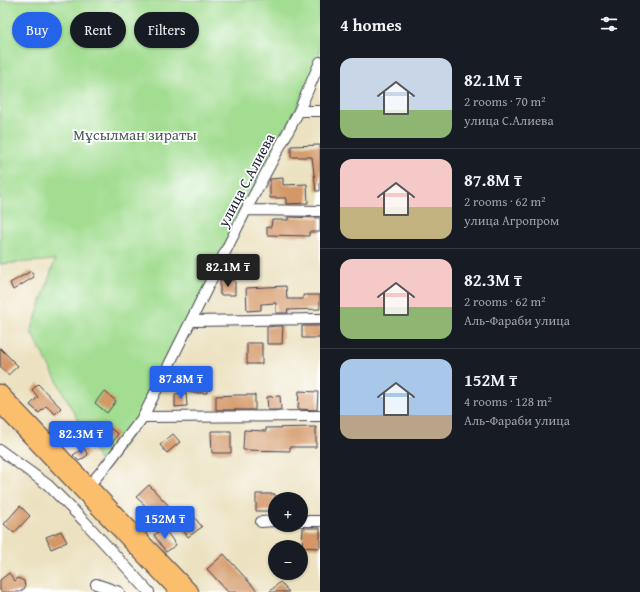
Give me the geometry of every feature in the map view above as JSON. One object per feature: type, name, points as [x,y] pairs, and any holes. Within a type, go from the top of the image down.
[{"type":"main road","points":[[0,391],[177,592]]},
{"type":"main road","points":[[0,406],[192,592]]},
{"type":"street","name":"улица С.Алиева","points":[[86,489],[143,417],[192,322],[246,210],[299,111],[320,62]]},
{"type":"street","points":[[299,111],[320,111]]},
{"type":"street","points":[[246,210],[320,211]]},
{"type":"street","points":[[192,322],[320,319]]},
{"type":"street","points":[[143,417],[320,416]]},
{"type":"street","points":[[0,450],[48,485],[84,521],[149,592]]},
{"type":"street","points":[[308,521],[320,521]]},
{"type":"street","points":[[261,522],[268,522]]},
{"type":"street","points":[[96,584],[119,592]]},
{"type":"green space","name":"Мұсылман зираты","points":[[0,0],[320,0],[320,62],[143,417],[105,471],[31,332],[55,260],[0,264]]},
{"type":"building","points":[[320,145],[320,191],[316,191],[312,157],[291,157],[291,146]]},
{"type":"building","points":[[283,178],[283,185],[307,184],[308,203],[286,204],[286,198],[270,198],[270,179]]},
{"type":"building","points":[[288,217],[320,218],[320,232],[309,232],[309,236],[267,235],[267,227],[271,227],[272,220],[288,220]]},
{"type":"building","points":[[31,271],[34,277],[13,290],[10,283]]},
{"type":"building","points":[[220,280],[235,280],[235,295],[220,295]]},
{"type":"building","points":[[286,286],[287,299],[303,299],[303,295],[320,295],[320,309],[287,310],[288,313],[276,313],[276,303],[261,304],[261,310],[247,311],[246,288]]},
{"type":"building","points":[[283,326],[282,344],[267,344],[267,327]]},
{"type":"building","points":[[302,326],[320,326],[320,338],[302,338]]},
{"type":"building","points":[[247,343],[262,343],[262,364],[247,364]]},
{"type":"building","points":[[0,348],[18,366],[8,375],[0,366]]},
{"type":"building","points":[[194,381],[207,381],[207,393],[193,393]]},
{"type":"building","points":[[38,384],[61,408],[55,414],[46,406],[39,413],[30,405],[38,397],[32,390]]},
{"type":"building","points":[[104,391],[116,401],[107,413],[95,403]]},
{"type":"building","points":[[299,391],[318,392],[317,410],[298,409]]},
{"type":"building","points":[[186,393],[187,406],[175,407],[175,394]]},
{"type":"building","points":[[255,395],[255,410],[216,410],[216,396]]},
{"type":"building","points":[[280,396],[281,410],[268,410],[267,397]]},
{"type":"building","points":[[51,423],[59,424],[58,436],[53,435],[50,432]]},
{"type":"building","points":[[104,424],[118,434],[112,443],[98,432]]},
{"type":"building","points":[[316,427],[316,447],[290,447],[290,451],[243,450],[244,430],[266,431],[266,428]]},
{"type":"building","points":[[211,431],[231,431],[231,453],[212,453]]},
{"type":"building","points":[[173,434],[180,442],[167,453],[160,445]]},
{"type":"building","points":[[84,448],[88,455],[79,461],[73,455]]},
{"type":"building","points":[[149,485],[171,508],[146,531],[138,524],[151,511],[136,497]]},
{"type":"building","points":[[256,494],[268,494],[268,511],[256,511]]},
{"type":"building","points":[[20,506],[30,516],[14,533],[4,524]]},
{"type":"building","points":[[188,509],[202,527],[188,537],[175,519]]},
{"type":"building","points":[[164,528],[176,545],[166,552],[154,535]]},
{"type":"building","points":[[308,528],[320,528],[320,548],[308,547],[308,540],[302,540],[303,532],[308,532]]},
{"type":"building","points":[[61,531],[67,542],[51,549],[46,537]]},
{"type":"building","points":[[224,554],[258,592],[228,592],[207,569]]},
{"type":"building","points":[[9,573],[15,581],[18,578],[24,581],[25,588],[20,592],[2,592],[0,590],[0,580]]},
{"type":"building","points":[[280,582],[289,592],[269,592]]}]
